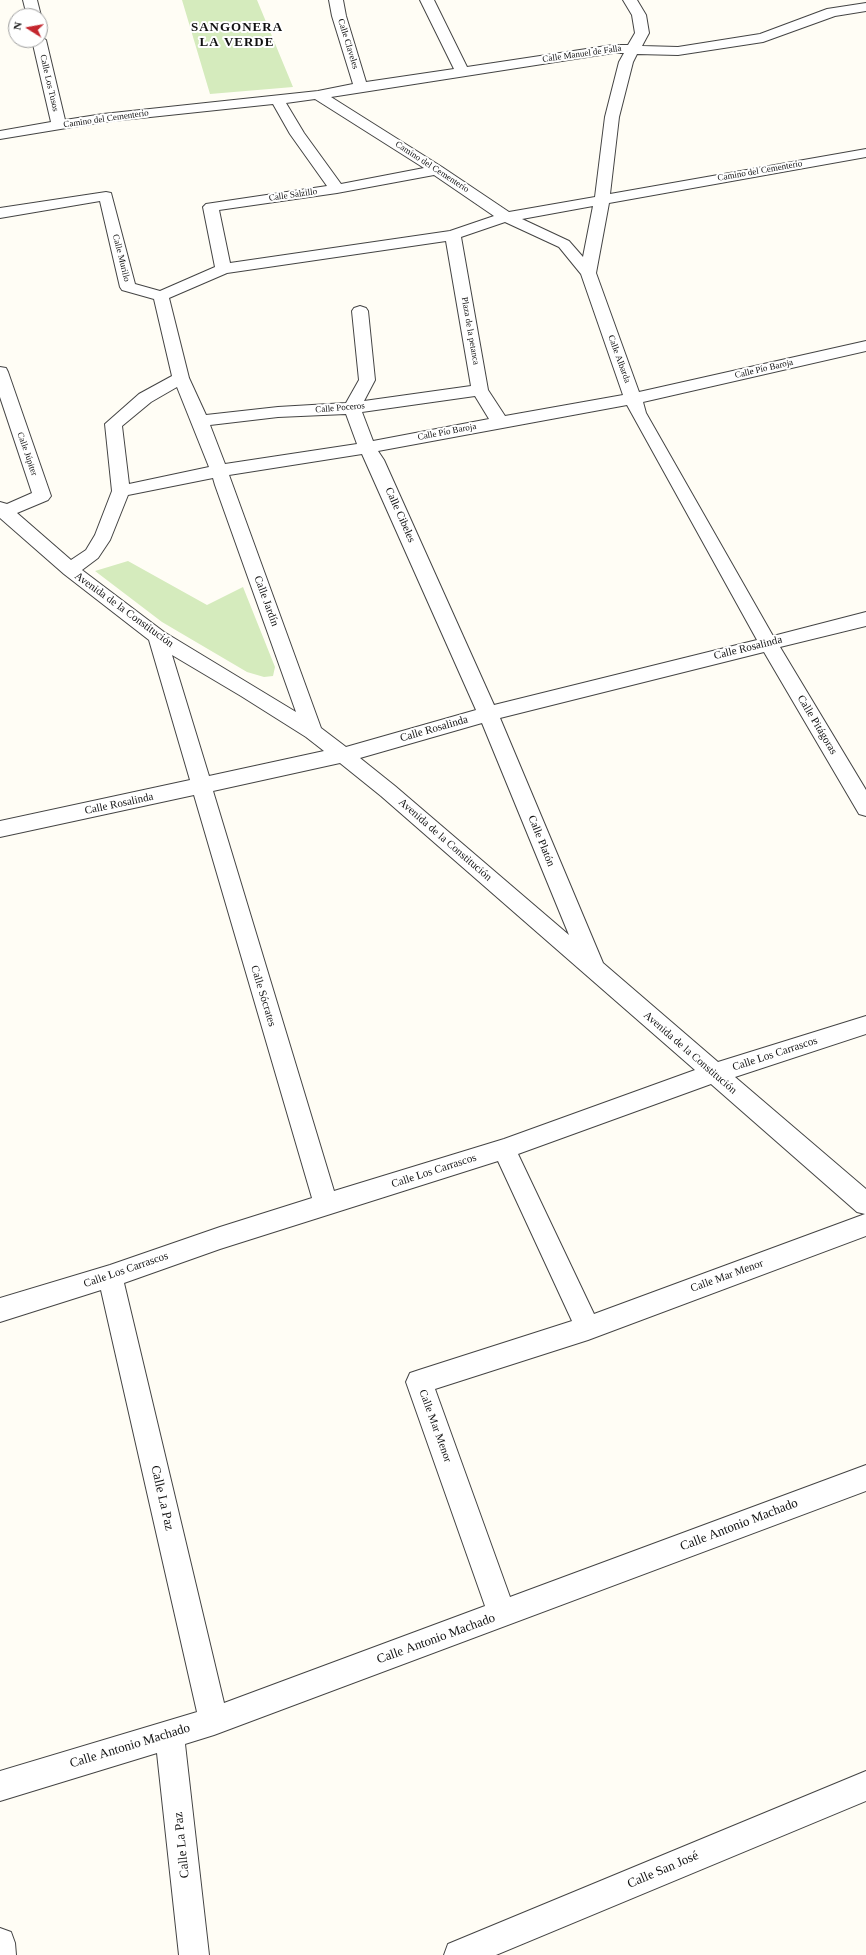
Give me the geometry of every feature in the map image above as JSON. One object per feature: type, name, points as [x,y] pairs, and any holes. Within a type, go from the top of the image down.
[{"type":"street","name":"Calle Claveles","points":[[336,0],[339,16],[361,87]]},
{"type":"street","points":[[426,0],[463,72]]},
{"type":"street","points":[[588,273],[602,199],[612,118],[626,62],[642,33],[639,15],[630,0]]},
{"type":"street","name":"Calle Manuel de Falla","points":[[318,95],[612,48],[678,51],[763,38],[832,12],[866,7]]},
{"type":"street","name":"Calle Los Tusos","points":[[41,48],[59,125]]},
{"type":"street","name":"Camino del Cementerio","points":[[0,135],[103,118],[318,95],[437,170],[506,217],[866,153]]},
{"type":"street","points":[[278,100],[297,134],[337,189]]},
{"type":"street","name":"Calle Salzillo","points":[[223,269],[211,207],[337,189],[437,170]]},
{"type":"street","name":"Calle Murillo","points":[[0,213],[106,196],[128,287],[161,296]]},
{"type":"street","points":[[200,421],[182,378],[161,296],[223,269],[452,235],[506,217],[564,244],[588,273]]},
{"type":"street","name":"Plaza de la petanca","points":[[452,235],[480,390],[500,422]]},
{"type":"street","name":"Calle Albarda","points":[[588,273],[638,413],[768,643]]},
{"type":"street","points":[[352,408],[367,380],[360,311]]},
{"type":"street","name":"Calle Pío Baroja","points":[[121,491],[218,471],[367,448],[500,422],[633,399],[866,346]]},
{"type":"street","name":"Calle Júpiter","points":[[0,372],[42,496],[2,510]]},
{"type":"street","points":[[70,570],[92,554],[104,536],[121,491],[113,424],[144,398],[182,378]]},
{"type":"street","name":"Calle Poceros","points":[[200,421],[278,412],[352,408],[480,390]]},
{"type":"street","name":"Calle Cibeles","points":[[352,408],[367,448],[375,460],[488,714]]},
{"type":"street","name":"Calle Jardín","points":[[200,421],[313,732]]},
{"type":"street","name":"Avenida de la Constitución","points":[[2,510],[70,570],[157,637],[248,691],[313,732],[388,791],[594,968],[713,1074],[866,1204]]},
{"type":"street","name":"Calle Rosalinda","points":[[0,829],[201,787],[343,755],[488,714],[866,619]]},
{"type":"street","name":"Calle Sócrates","points":[[157,637],[326,1205]]},
{"type":"street","name":"Calle Pitágoras","points":[[768,643],[866,808]]},
{"type":"street","name":"Calle Platón","points":[[488,714],[594,968]]},
{"type":"street","name":"Calle Los Carrascos","points":[[0,1310],[110,1276],[220,1238],[504,1148],[713,1074],[866,1025]]},
{"type":"street","points":[[504,1148],[588,1328]]},
{"type":"street","name":"Calle Mar Menor","points":[[502,1614],[419,1382],[588,1328],[866,1224]]},
{"type":"street","name":"Calle La Paz","points":[[110,1276],[214,1721]]},
{"type":"street","name":"Calle Antonio Machado","points":[[0,1786],[214,1721],[866,1478]]},
{"type":"street","name":"Calle La Paz","points":[[170,1735],[194,1955]]},
{"type":"street","name":"Calle San José","points":[[459,1955],[866,1786]]},
{"type":"street","points":[[0,1943],[1,1955]]},
{"type":"green space","points":[[182,0],[257,0],[293,87],[210,94]]},
{"type":"green space","points":[[128,561],[207,605],[243,587],[275,667],[273,676],[264,677],[247,672],[162,622],[95,571]]},
{"type":"district","name":"SANGONERA LA VERDE","points":[[237,36]]}]
